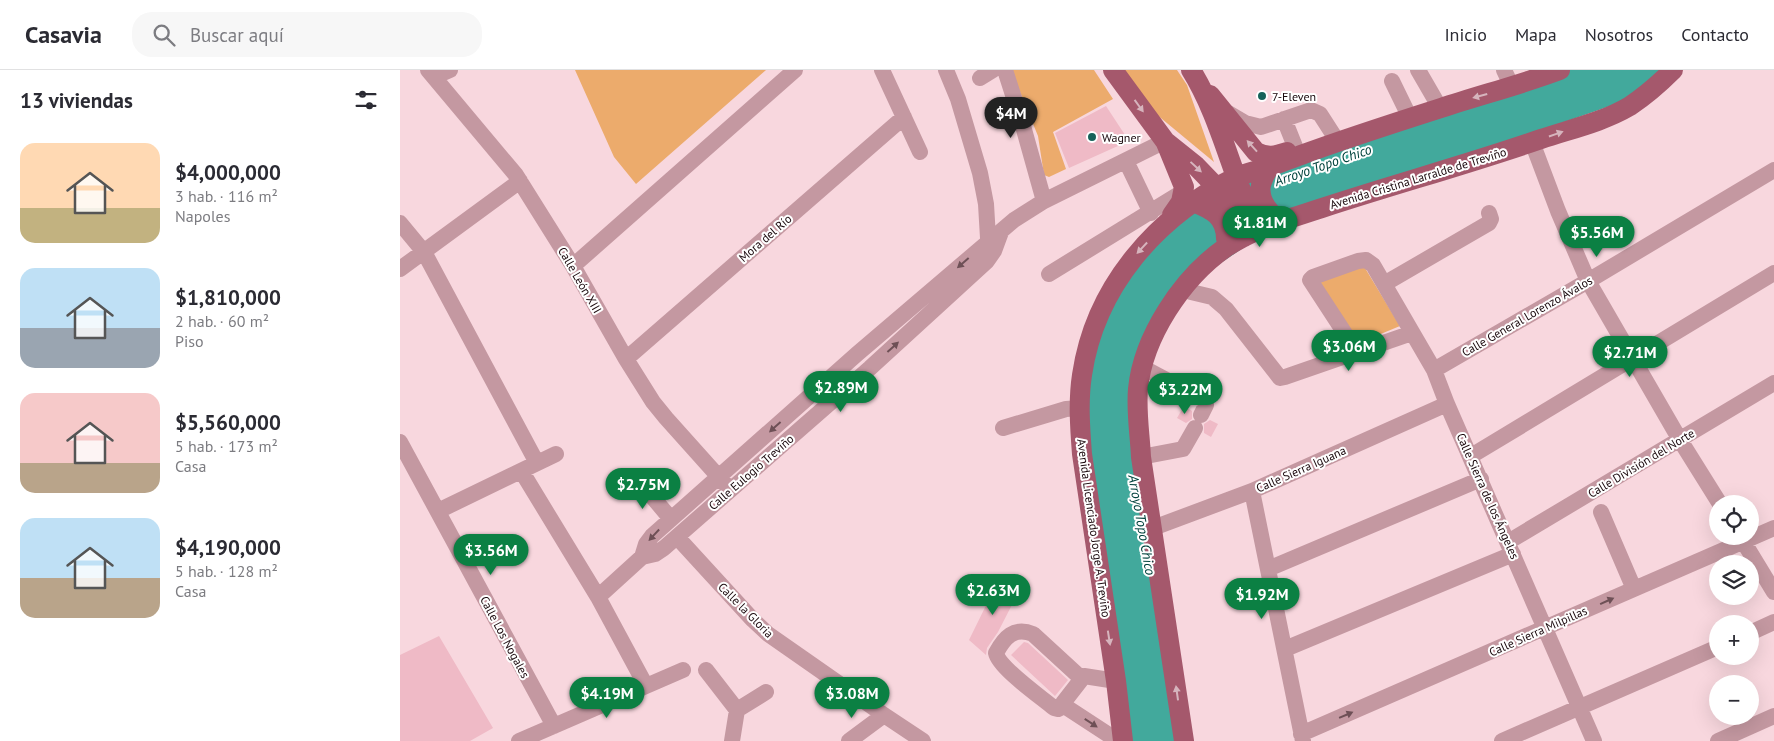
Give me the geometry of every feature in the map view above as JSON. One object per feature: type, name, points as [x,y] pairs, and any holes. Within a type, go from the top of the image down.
[{"type":"main road","points":[[1113,70],[1165,141],[1184,186],[1214,193],[1267,171],[1305,150]]},
{"type":"main road","points":[[1191,70],[1204,91],[1215,100],[1256,152],[1264,156],[1305,150],[1338,142],[1440,108],[1508,79],[1560,70]]},
{"type":"main road","name":"Avenida Cristina Larralde de Treviño","points":[[1184,741],[1142,457],[1138,416],[1138,390],[1142,367],[1164,314],[1180,290],[1205,264],[1241,235],[1279,219],[1444,171],[1594,121],[1630,106],[1673,70]]},
{"type":"main road","points":[[1204,91],[1214,193]]},
{"type":"main road","points":[[1165,141],[1196,165],[1241,235]]},
{"type":"main road","points":[[1267,171],[1260,192],[1266,206],[1279,219]]},
{"type":"main road","points":[[1150,347],[1192,292],[1223,262],[1257,242],[1376,203],[1424,184],[1444,171]]},
{"type":"main road","name":"Avenida Licenciado Jorge A. Treviño","points":[[1123,741],[1116,681],[1082,454],[1080,408],[1082,375],[1089,343],[1111,289],[1158,219],[1181,202],[1214,193]]},
{"type":"street","points":[[431,74],[450,70]]},
{"type":"street","points":[[572,266],[795,70]]},
{"type":"street","points":[[882,70],[920,152]]},
{"type":"street","points":[[946,70],[958,99],[980,173],[995,241]]},
{"type":"street","points":[[1005,70],[1044,201]]},
{"type":"street","points":[[1418,70],[1440,108]]},
{"type":"street","name":"Calle León XIII","points":[[431,74],[520,181],[626,359],[666,418],[730,490]]},
{"type":"street","points":[[1392,81],[1410,118]]},
{"type":"street","points":[[1225,112],[1245,123],[1261,127],[1311,110],[1320,114],[1338,142]]},
{"type":"street","name":"Mora del Río","points":[[626,359],[904,117]]},
{"type":"street","points":[[1284,119],[1305,150]]},
{"type":"street","name":"Calle Eulogio Treviño","points":[[642,557],[649,539],[671,518],[857,354],[995,241],[1014,220],[1044,201],[1165,141]]},
{"type":"street","points":[[1532,142],[1588,281],[1680,440],[1714,495]]},
{"type":"street","points":[[1049,274],[1158,219],[1126,161]]},
{"type":"street","name":"Calle General Lorenzo Ávalos","points":[[1434,370],[1774,170]]},
{"type":"street","points":[[400,269],[520,181]]},
{"type":"street","points":[[1384,284],[1489,218]]},
{"type":"street","points":[[400,223],[424,252],[537,463]]},
{"type":"street","name":"Calle Eulogio Treviño","points":[[598,597],[642,557],[659,552],[870,368],[987,261],[995,241]]},
{"type":"street","name":"Calle Sierra de los Ángeles","points":[[1357,352],[1310,280],[1312,277],[1366,260],[1373,265],[1434,370],[1447,404],[1594,741]]},
{"type":"street","points":[[1470,456],[1774,273]]},
{"type":"street","points":[[1192,292],[1212,297],[1226,309],[1280,378],[1412,333]]},
{"type":"street","points":[[857,354],[870,368]]},
{"type":"street","points":[[1142,367],[1204,400],[1206,405],[1183,449],[1142,457]]},
{"type":"street","name":"Calle División del Norte","points":[[1285,649],[1511,548],[1680,440],[1774,383]]},
{"type":"street","name":"Calle Sierra Iguana","points":[[1153,528],[1252,491],[1447,404]]},
{"type":"street","points":[[1003,428],[1066,409],[1080,408]]},
{"type":"street","name":"Calle Los Nogales","points":[[400,442],[554,726]]},
{"type":"street","points":[[438,511],[556,454]]},
{"type":"street","points":[[522,472],[598,597],[646,686]]},
{"type":"street","points":[[1268,569],[1481,480]]},
{"type":"street","points":[[639,481],[671,518]]},
{"type":"street","points":[[1252,491],[1302,738]]},
{"type":"street","points":[[1603,517],[1634,589]]},
{"type":"street","name":"Calle Sierra Milpillas","points":[[1759,533],[1774,528]]},
{"type":"street","name":"Calle la Gloria","points":[[677,536],[761,628],[923,741]]},
{"type":"street","name":"Calle Sierra Milpillas","points":[[1302,738],[1729,545]]},
{"type":"street","points":[[1746,545],[1774,592]]},
{"type":"street","points":[[1759,628],[1774,622]]},
{"type":"street","points":[[1064,706],[1058,709],[1054,708],[997,659],[996,653],[1004,640],[1015,632],[1024,630],[1033,634],[1082,678]]},
{"type":"street","points":[[1502,741],[1709,651]]},
{"type":"street","points":[[520,741],[683,670]]},
{"type":"street","points":[[706,670],[738,710]]},
{"type":"street","points":[[1064,706],[1063,702],[1082,678],[1086,676],[1116,681]]},
{"type":"street","points":[[732,741],[738,710],[766,692]]},
{"type":"street","points":[[1064,706],[1118,741]]},
{"type":"street","points":[[849,741],[884,715]]},
{"type":"street","points":[[1718,741],[1774,716]]},
{"type":"shaded area","points":[[575,70],[766,70],[636,184],[614,157]]},
{"type":"shaded area","points":[[1011,70],[1094,70],[1113,99],[1053,132],[1066,169],[1049,177],[1044,175],[1038,136]]},
{"type":"shaded area","points":[[1124,70],[1177,70],[1187,85],[1214,162],[1156,114]]},
{"type":"shaded area","points":[[1362,263],[1400,326],[1359,343],[1318,279]]},
{"type":"water","name":"Arroyo Topo Chico","points":[[1560,70],[1673,70],[1647,93],[1283,221],[1181,290],[1138,390],[1184,741],[1123,741],[1080,408],[1101,311],[1193,202]]},
{"type":"building","name":"Wagner","points":[[1106,106],[1129,141],[1069,168],[1055,133]]},
{"type":"building","points":[[1184,406],[1192,411],[1192,419],[1186,423],[1177,418]]},
{"type":"building","points":[[1210,420],[1218,424],[1211,437],[1204,433],[1204,424]]},
{"type":"building","points":[[999,579],[1017,595],[998,632],[987,648],[986,655],[969,640]]},
{"type":"building","points":[[439,636],[493,728],[470,741],[400,741],[400,655]]},
{"type":"building","points":[[1024,642],[1028,643],[1068,680],[1055,696],[1011,655]]},
{"type":"place","name":"7-Eleven","points":[[1262,96]]},
{"type":"place","name":"Wagner","points":[[1092,137]]}]
